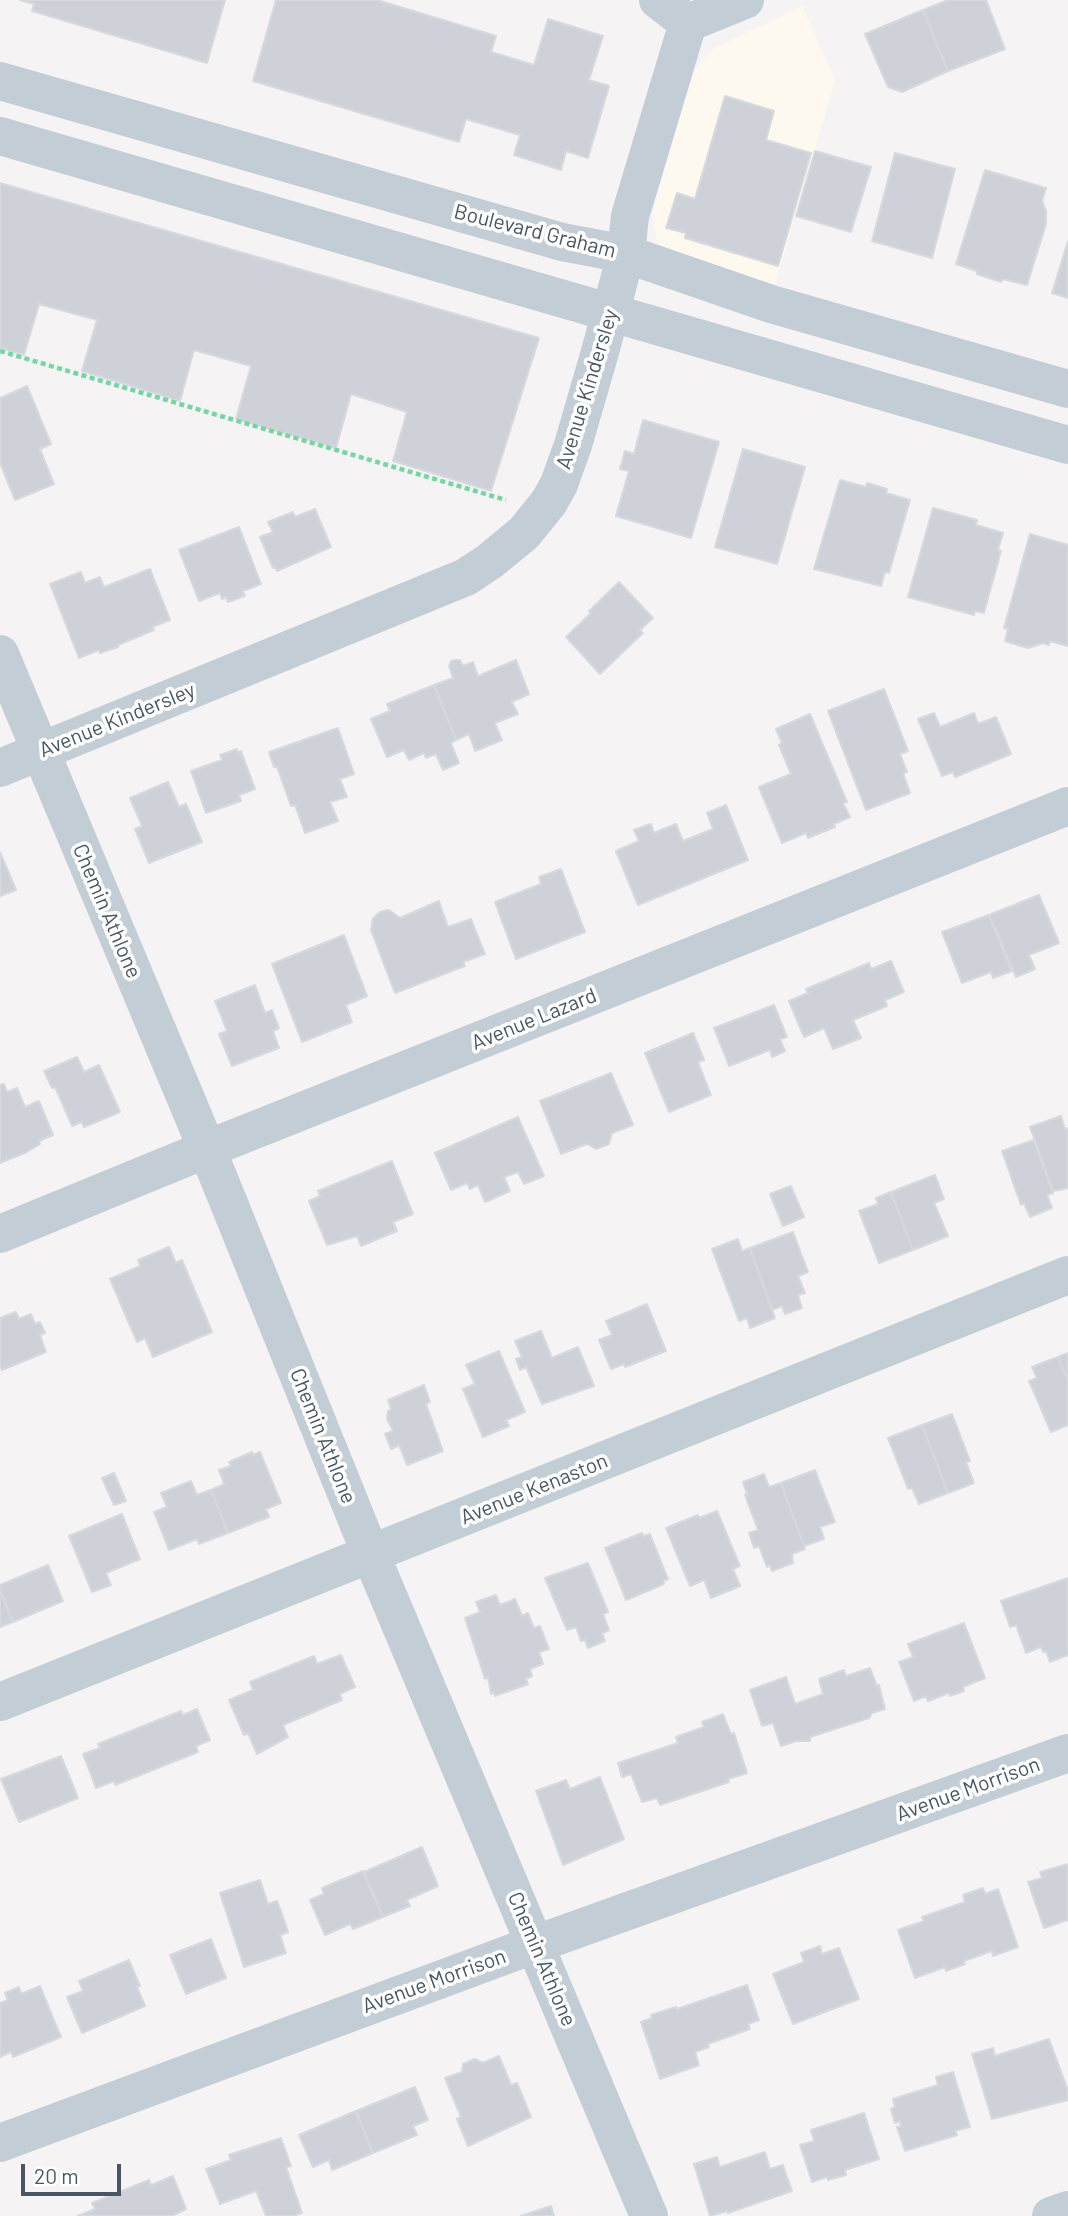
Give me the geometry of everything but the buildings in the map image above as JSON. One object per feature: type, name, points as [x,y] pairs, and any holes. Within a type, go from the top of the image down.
[{"type":"street","points":[[658,0],[688,23],[745,0]]},
{"type":"street","name":"Avenue Kindersley","points":[[0,768],[466,577],[490,562],[524,533],[549,502],[559,484],[573,445],[626,254],[630,216],[688,23]]},
{"type":"street","name":"Boulevard Graham","points":[[0,81],[562,242],[626,254],[772,304],[1068,389]]},
{"type":"street","points":[[0,136],[1068,445]]},
{"type":"street","name":"Chemin Athlone","points":[[0,654],[207,1149],[371,1555],[649,2216]]},
{"type":"street","name":"Avenue Lazard","points":[[0,1234],[1068,806]]},
{"type":"street","name":"Avenue Kenaston","points":[[0,1702],[1068,1276]]},
{"type":"street","name":"Avenue Morrison","points":[[0,2143],[536,1944],[1068,1753]]},
{"type":"path","points":[[0,351],[510,501]]},
{"type":"shaded area","points":[[802,6],[835,80],[774,288],[667,256],[657,242],[652,215],[694,70],[713,49]]}]
